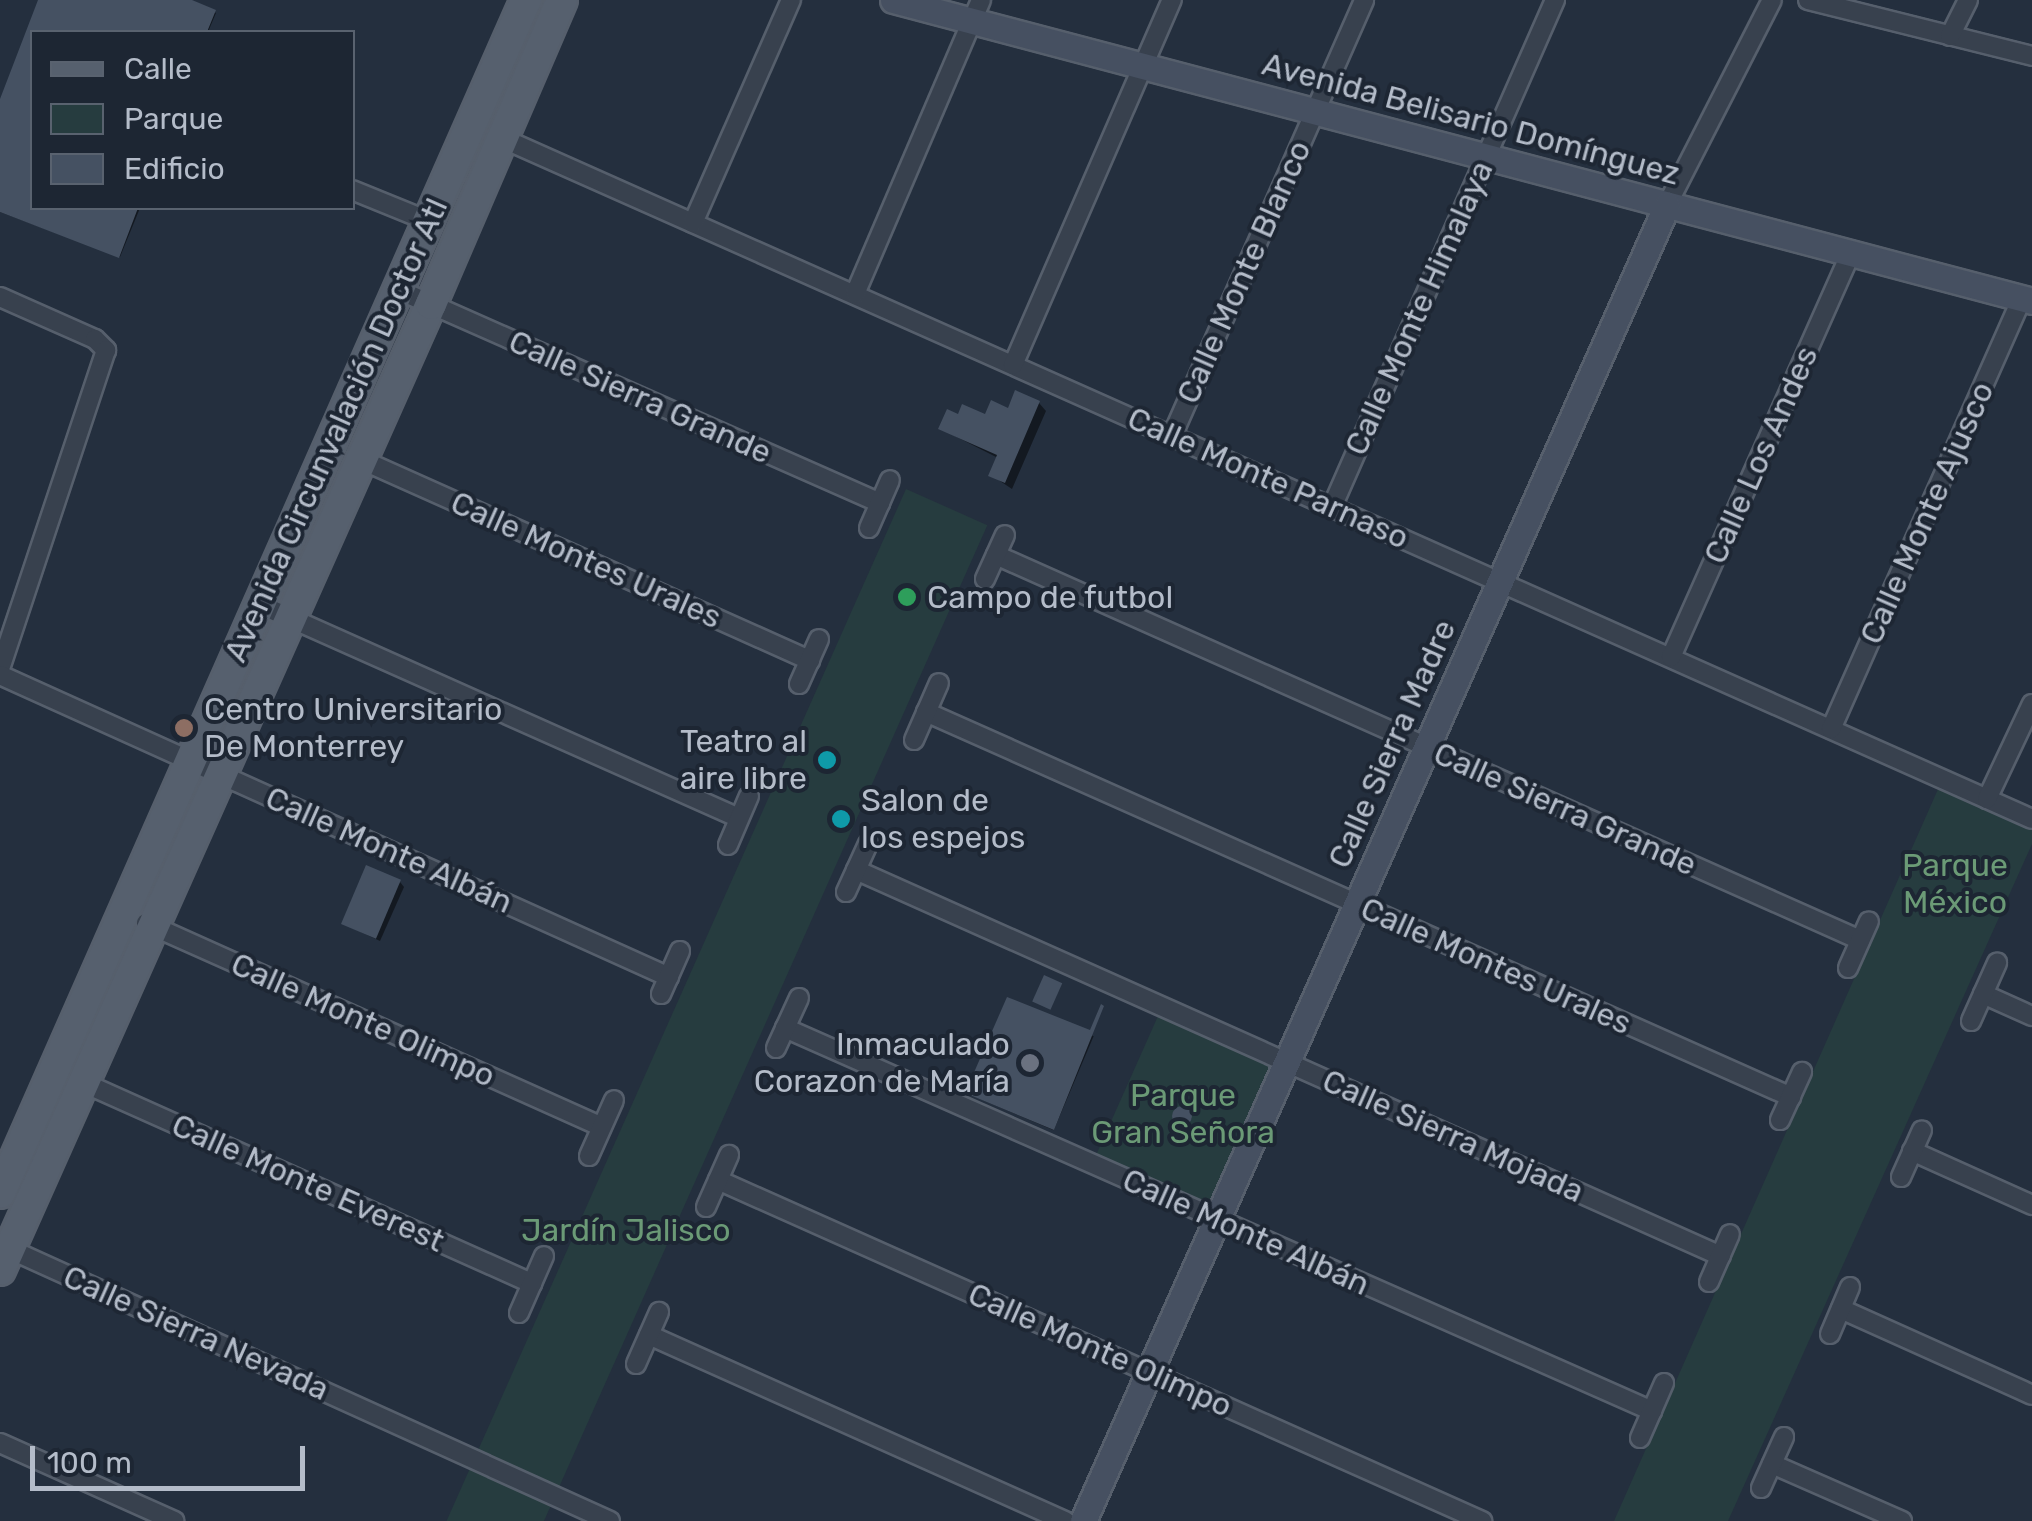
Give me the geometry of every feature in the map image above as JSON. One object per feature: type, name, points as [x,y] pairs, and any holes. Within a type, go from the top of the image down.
[{"type":"main road","name":"Avenida Circunvalación Doctor Atl","points":[[0,1193],[401,291],[526,0]]},
{"type":"main road","name":"Avenida Circunvalación Doctor Atl","points":[[3,1255],[84,1083],[563,4]]},
{"type":"street","points":[[693,223],[791,0]]},
{"type":"street","name":"Avenida Belisario Domínguez","points":[[893,0],[977,10],[1143,64],[2027,300]]},
{"type":"street","points":[[1013,365],[1172,0]]},
{"type":"street","name":"Calle Monte Blanco","points":[[1172,436],[1364,0]]},
{"type":"street","name":"Calle Monte Himalaya","points":[[1332,506],[1555,0]]},
{"type":"street","name":"Calle Sierra Madre","points":[[1083,1521],[1667,204],[1772,0]]},
{"type":"street","points":[[1808,0],[2032,56]]},
{"type":"street","points":[[1950,36],[1968,0]]},
{"type":"street","points":[[855,294],[977,10]]},
{"type":"street","name":"Calle Monte Parnaso","points":[[504,139],[2032,819]]},
{"type":"street","points":[[355,191],[431,222]]},
{"type":"street","name":"Calle Los Andes","points":[[1671,657],[1851,253]]},
{"type":"street","name":"Calle Sierra Grande","points":[[401,291],[880,504]]},
{"type":"street","points":[[0,297],[95,339],[106,350],[0,672]]},
{"type":"street","name":"Calle Monte Ajusco","points":[[1831,728],[2027,300]]},
{"type":"street","name":"Calle Montes Urales","points":[[362,460],[810,660]]},
{"type":"street","points":[[869,528],[890,480]]},
{"type":"street","points":[[986,579],[1006,534]]},
{"type":"street","name":"Calle Sierra Grande","points":[[996,555],[1860,940]]},
{"type":"street","points":[[262,605],[739,818]]},
{"type":"street","points":[[799,684],[819,639]]},
{"type":"street","name":"Calle Monte Albán","points":[[0,672],[665,985],[680,950]]},
{"type":"street","points":[[914,740],[939,683]]},
{"type":"street","points":[[1987,799],[2032,704]]},
{"type":"street","name":"Calle Montes Urales","points":[[926,712],[1791,1097]]},
{"type":"street","points":[[728,844],[750,796]]},
{"type":"street","points":[[846,892],[868,844]]},
{"type":"street","name":"Calle Sierra Mojada","points":[[856,870],[1721,1256]]},
{"type":"street","name":"Calle Monte Olimpo","points":[[124,914],[602,1127]]},
{"type":"street","points":[[1848,968],[1869,921]]},
{"type":"street","points":[[1971,1021],[1997,963]]},
{"type":"street","points":[[1983,994],[2032,1016]]},
{"type":"street","points":[[776,1048],[799,998]]},
{"type":"street","name":"Calle Monte Albán","points":[[786,1028],[1652,1411]]},
{"type":"street","points":[[1780,1120],[1802,1072]]},
{"type":"street","name":"Calle Monte Everest","points":[[84,1083],[532,1283]]},
{"type":"street","points":[[589,1156],[614,1100]]},
{"type":"street","points":[[1901,1178],[1922,1130]]},
{"type":"street","points":[[1912,1152],[2032,1205]]},
{"type":"street","points":[[706,1207],[729,1156]]},
{"type":"street","name":"Calle Monte Olimpo","points":[[718,1180],[1482,1521]]},
{"type":"street","points":[[1709,1282],[1730,1234]]},
{"type":"street","name":"Calle Sierra Nevada","points":[[3,1255],[610,1521]]},
{"type":"street","points":[[519,1314],[544,1256]]},
{"type":"street","points":[[1830,1334],[1850,1287]]},
{"type":"street","points":[[1841,1309],[2032,1395]]},
{"type":"street","points":[[636,1364],[659,1312]]},
{"type":"street","points":[[649,1335],[1065,1521]]},
{"type":"street","points":[[1640,1438],[1664,1383]]},
{"type":"street","points":[[1762,1488],[1784,1437]]},
{"type":"street","points":[[0,1443],[174,1521]]},
{"type":"street","points":[[1772,1464],[1902,1521]]},
{"type":"green space","name":"Jardín Jalisco","points":[[906,489],[987,525],[544,1521],[447,1521]]},
{"type":"green space","name":"Parque México","points":[[1939,787],[2032,830],[2032,844],[1728,1521],[1614,1521]]},
{"type":"green space","name":"Parque Gran Señora","points":[[1158,1016],[1273,1067],[1211,1207],[1096,1156]]},
{"type":"building","points":[[38,0],[192,0],[216,10],[208,30],[30,30],[30,210],[137,210],[119,258],[0,212],[0,99]]},
{"type":"building","points":[[1015,390],[1040,401],[1005,483],[988,476],[997,455],[938,429],[947,409],[958,414],[962,404],[985,414],[991,400],[1008,408]]},
{"type":"building","points":[[366,865],[401,880],[376,939],[341,924]]},
{"type":"building","points":[[1044,975],[1062,983],[1050,1010],[1032,1001]]},
{"type":"building","name":"Inmaculado Corazon de María","points":[[1007,997],[1090,1030],[1101,1004],[1104,1006],[1054,1130],[965,1093]]},
{"type":"building","points":[[1182,1106],[1192,1116],[1182,1126],[1172,1116]]},
{"type":"place","name":"Campo de futbol","points":[[907,597]]},
{"type":"place","name":"Centro Universitario De Monterrey","points":[[184,728]]},
{"type":"place","name":"Teatro al aire libre","points":[[827,760]]},
{"type":"place","name":"Salon de los espejos","points":[[841,819]]},
{"type":"place","name":"Inmaculado Corazon de María","points":[[1030,1063]]}]
